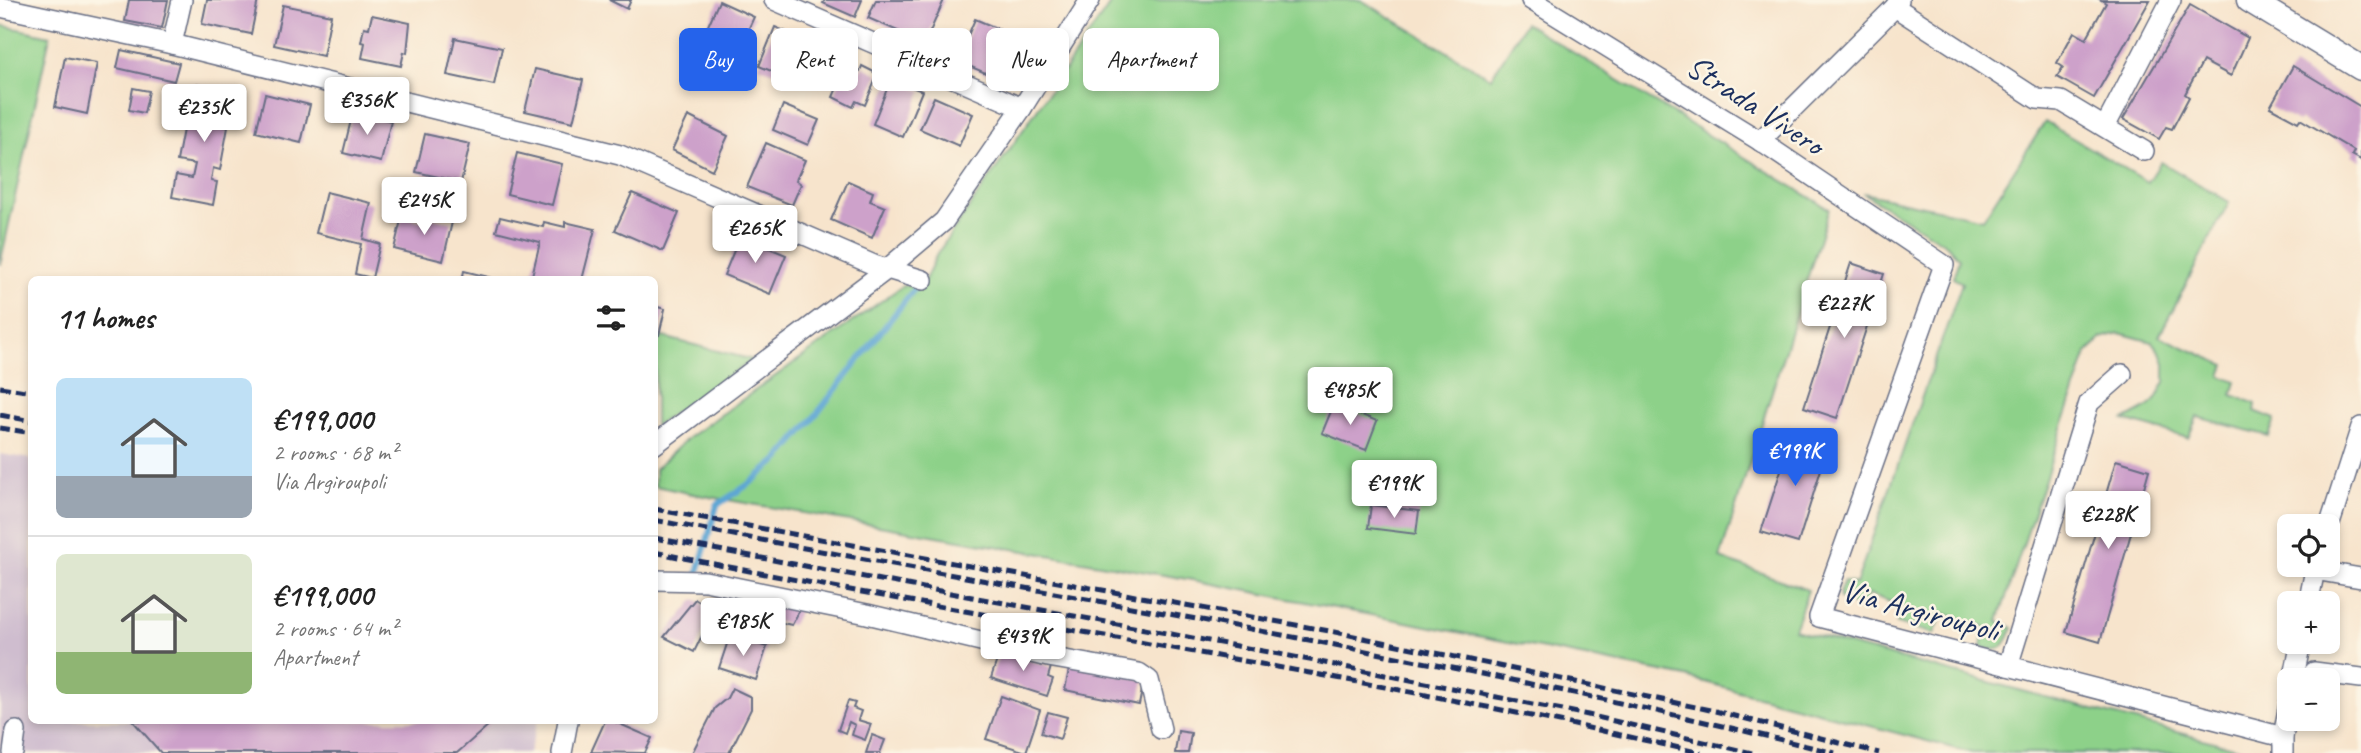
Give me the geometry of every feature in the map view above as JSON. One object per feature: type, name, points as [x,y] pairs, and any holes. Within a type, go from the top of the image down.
[{"type":"main road","points":[[2249,0],[2361,68]]},
{"type":"street","points":[[173,44],[182,0]]},
{"type":"street","points":[[774,0],[1022,108]]},
{"type":"street","points":[[658,442],[886,270],[944,221],[1022,108],[1090,0]]},
{"type":"street","name":"Strada Vivero","points":[[1531,0],[1760,141],[1944,265]]},
{"type":"street","points":[[2105,127],[2171,0]]},
{"type":"street","points":[[1760,141],[1897,4],[2037,99],[2061,101],[2144,151]]},
{"type":"street","points":[[0,6],[173,44],[620,155],[886,270],[923,280]]},
{"type":"street","name":"Via Argiroupoli","points":[[1944,265],[1819,617],[2008,666],[2283,745]]},
{"type":"street","points":[[2008,666],[2089,403],[2122,374]]},
{"type":"street","points":[[2333,514],[2361,427]]},
{"type":"street","points":[[2340,573],[2361,578]]},
{"type":"street","points":[[658,580],[705,581],[867,614],[1048,657],[1139,673],[1149,680],[1160,729]]},
{"type":"street","points":[[2340,675],[2361,678]]},
{"type":"street","points":[[562,753],[567,724]]},
{"type":"street","points":[[13,753],[16,731]]},
{"type":"shaded area","points":[[0,454],[28,459],[28,724],[537,724],[529,753],[0,753]]},
{"type":"green space","points":[[1113,0],[1361,0],[1491,78],[1525,23],[1829,209],[1720,558],[1808,590],[1794,630],[2255,753],[1972,753],[1682,676],[1187,579],[658,487],[658,466],[688,438],[904,285],[921,288],[937,254],[1050,91],[1069,91],[1069,64],[1083,43],[1083,91],[1219,91],[1219,28],[1094,28]]},
{"type":"green space","points":[[0,25],[50,36],[0,265]]},
{"type":"green space","points":[[2045,122],[2148,182],[2161,162],[2229,202],[2159,336],[2225,365],[2221,376],[2236,382],[2232,395],[2256,404],[2255,411],[2275,419],[2269,436],[2197,417],[2188,438],[2124,420],[2150,406],[2156,399],[2165,382],[2165,363],[2152,342],[2119,333],[2102,338],[2087,353],[1998,621],[2013,628],[2005,644],[1994,650],[1981,647],[1984,627],[1943,613],[1934,634],[1897,623],[1901,606],[1869,594],[1860,609],[1840,598],[1844,581],[1856,584],[1962,283],[1953,278],[1959,259],[1947,245],[1863,193],[1983,219]]},
{"type":"green space","points":[[658,336],[753,360],[658,424]]},
{"type":"building","points":[[129,0],[168,0],[162,28],[125,21]]},
{"type":"building","points":[[207,0],[258,0],[251,34],[202,24]]},
{"type":"building","points":[[609,0],[631,0],[627,9]]},
{"type":"building","points":[[825,0],[862,0],[855,17],[823,3]]},
{"type":"building","points":[[876,0],[944,0],[932,28],[891,28],[868,18]]},
{"type":"building","points":[[2101,0],[2150,0],[2094,98],[2057,77],[2063,67],[2057,63],[2074,32],[2086,39],[2106,3]]},
{"type":"building","points":[[719,1],[754,17],[749,28],[707,28]]},
{"type":"building","points":[[283,5],[331,15],[323,56],[274,45]]},
{"type":"building","points":[[2190,5],[2248,38],[2231,76],[2203,61],[2185,94],[2189,97],[2172,129],[2166,127],[2159,139],[2123,119]]},
{"type":"building","points":[[372,15],[410,23],[407,53],[404,52],[401,66],[362,58],[364,27],[369,28]]},
{"type":"building","points":[[975,19],[996,28],[986,28],[986,73],[972,67],[971,28]]},
{"type":"building","points":[[771,37],[771,71],[759,66]]},
{"type":"building","points":[[455,38],[502,48],[494,85],[447,75]]},
{"type":"building","points":[[121,50],[179,63],[174,81],[117,68]]},
{"type":"building","points":[[65,57],[97,63],[87,114],[55,107]]},
{"type":"building","points":[[862,66],[872,71],[872,88],[865,105],[856,101],[853,107],[833,97],[836,91],[858,91],[858,70]]},
{"type":"building","points":[[2293,66],[2361,107],[2361,160],[2352,155],[2354,151],[2300,119],[2298,122],[2270,107]]},
{"type":"building","points":[[535,69],[583,80],[573,122],[525,111]]},
{"type":"building","points":[[195,84],[236,92],[231,116],[224,115],[222,126],[228,127],[220,170],[213,168],[211,181],[217,182],[213,205],[172,197],[176,175],[192,178],[195,164],[177,161],[185,119],[204,123],[206,111],[190,108]]},
{"type":"building","points":[[133,88],[149,91],[144,113],[129,110]]},
{"type":"building","points":[[886,91],[922,91],[903,137],[873,124]]},
{"type":"building","points":[[265,94],[310,105],[301,143],[256,132]]},
{"type":"building","points":[[934,97],[973,114],[959,146],[920,129]]},
{"type":"building","points":[[783,105],[819,120],[808,145],[773,130]]},
{"type":"building","points":[[353,112],[391,121],[381,162],[343,153]]},
{"type":"building","points":[[688,116],[728,136],[712,170],[672,150]]},
{"type":"building","points":[[425,134],[470,144],[461,182],[416,172]]},
{"type":"building","points":[[766,143],[805,160],[796,180],[801,184],[792,205],[747,187]]},
{"type":"building","points":[[517,153],[562,164],[552,205],[507,194]]},
{"type":"building","points":[[848,181],[873,192],[870,201],[885,207],[872,238],[831,220]]},
{"type":"building","points":[[326,192],[371,203],[363,239],[380,244],[372,276],[355,274],[361,244],[316,233]]},
{"type":"building","points":[[632,193],[679,213],[663,251],[615,230]]},
{"type":"building","points":[[423,215],[452,222],[443,261],[394,249],[402,216],[421,221]]},
{"type":"building","points":[[500,217],[543,227],[544,222],[565,227],[565,222],[595,229],[583,276],[532,276],[540,242],[496,231]]},
{"type":"building","points":[[740,236],[786,255],[770,294],[724,275]]},
{"type":"building","points":[[1851,263],[1884,274],[1837,418],[1804,407]]},
{"type":"building","points":[[464,271],[485,276],[463,276]]},
{"type":"building","points":[[658,307],[665,309],[658,335]]},
{"type":"building","points":[[1334,404],[1377,421],[1366,450],[1322,433]]},
{"type":"building","points":[[1793,433],[1829,444],[1798,543],[1761,532]]},
{"type":"building","points":[[2116,460],[2149,470],[2100,642],[2066,632]]},
{"type":"building","points":[[1371,505],[1419,511],[1416,534],[1368,528]]},
{"type":"building","points":[[722,591],[801,607],[792,625],[727,611]]},
{"type":"building","points":[[695,599],[714,611],[694,652],[664,637]]},
{"type":"building","points":[[730,635],[767,647],[756,680],[719,668]]},
{"type":"building","points":[[1000,651],[1051,667],[1048,677],[1053,679],[1047,696],[991,678]]},
{"type":"building","points":[[1070,664],[1144,680],[1139,705],[1065,690]]},
{"type":"building","points":[[732,688],[751,697],[751,709],[729,753],[692,753],[715,708],[727,698]]},
{"type":"building","points":[[1001,696],[1040,710],[1026,752],[986,739]]},
{"type":"building","points":[[848,701],[855,703],[853,708],[861,711],[858,720],[871,724],[865,740],[852,735],[855,725],[849,722],[845,733],[838,730]]},
{"type":"building","points":[[1048,712],[1067,717],[1060,739],[1041,733]]},
{"type":"building","points":[[136,724],[490,724],[457,753],[161,753]]},
{"type":"building","points":[[604,724],[620,724],[652,738],[645,753],[591,752]]},
{"type":"building","points":[[1178,731],[1191,733],[1188,753],[1175,753]]},
{"type":"building","points":[[872,735],[885,740],[880,753],[866,753]]},
{"type":"waterway","points":[[698,572],[717,505],[749,484],[779,459],[915,288]]},
{"type":"railway","points":[[0,387],[28,391]]},
{"type":"railway","points":[[0,415],[28,420]]},
{"type":"railway","points":[[0,428],[28,432]]},
{"type":"railway","points":[[658,510],[1335,632],[1715,711],[1879,753]]},
{"type":"railway","points":[[658,521],[1394,656],[1688,718],[1835,753]]},
{"type":"railway","points":[[658,539],[1279,654],[1588,715],[1752,753]]},
{"type":"railway","points":[[658,553],[1441,698],[1701,753]]}]
